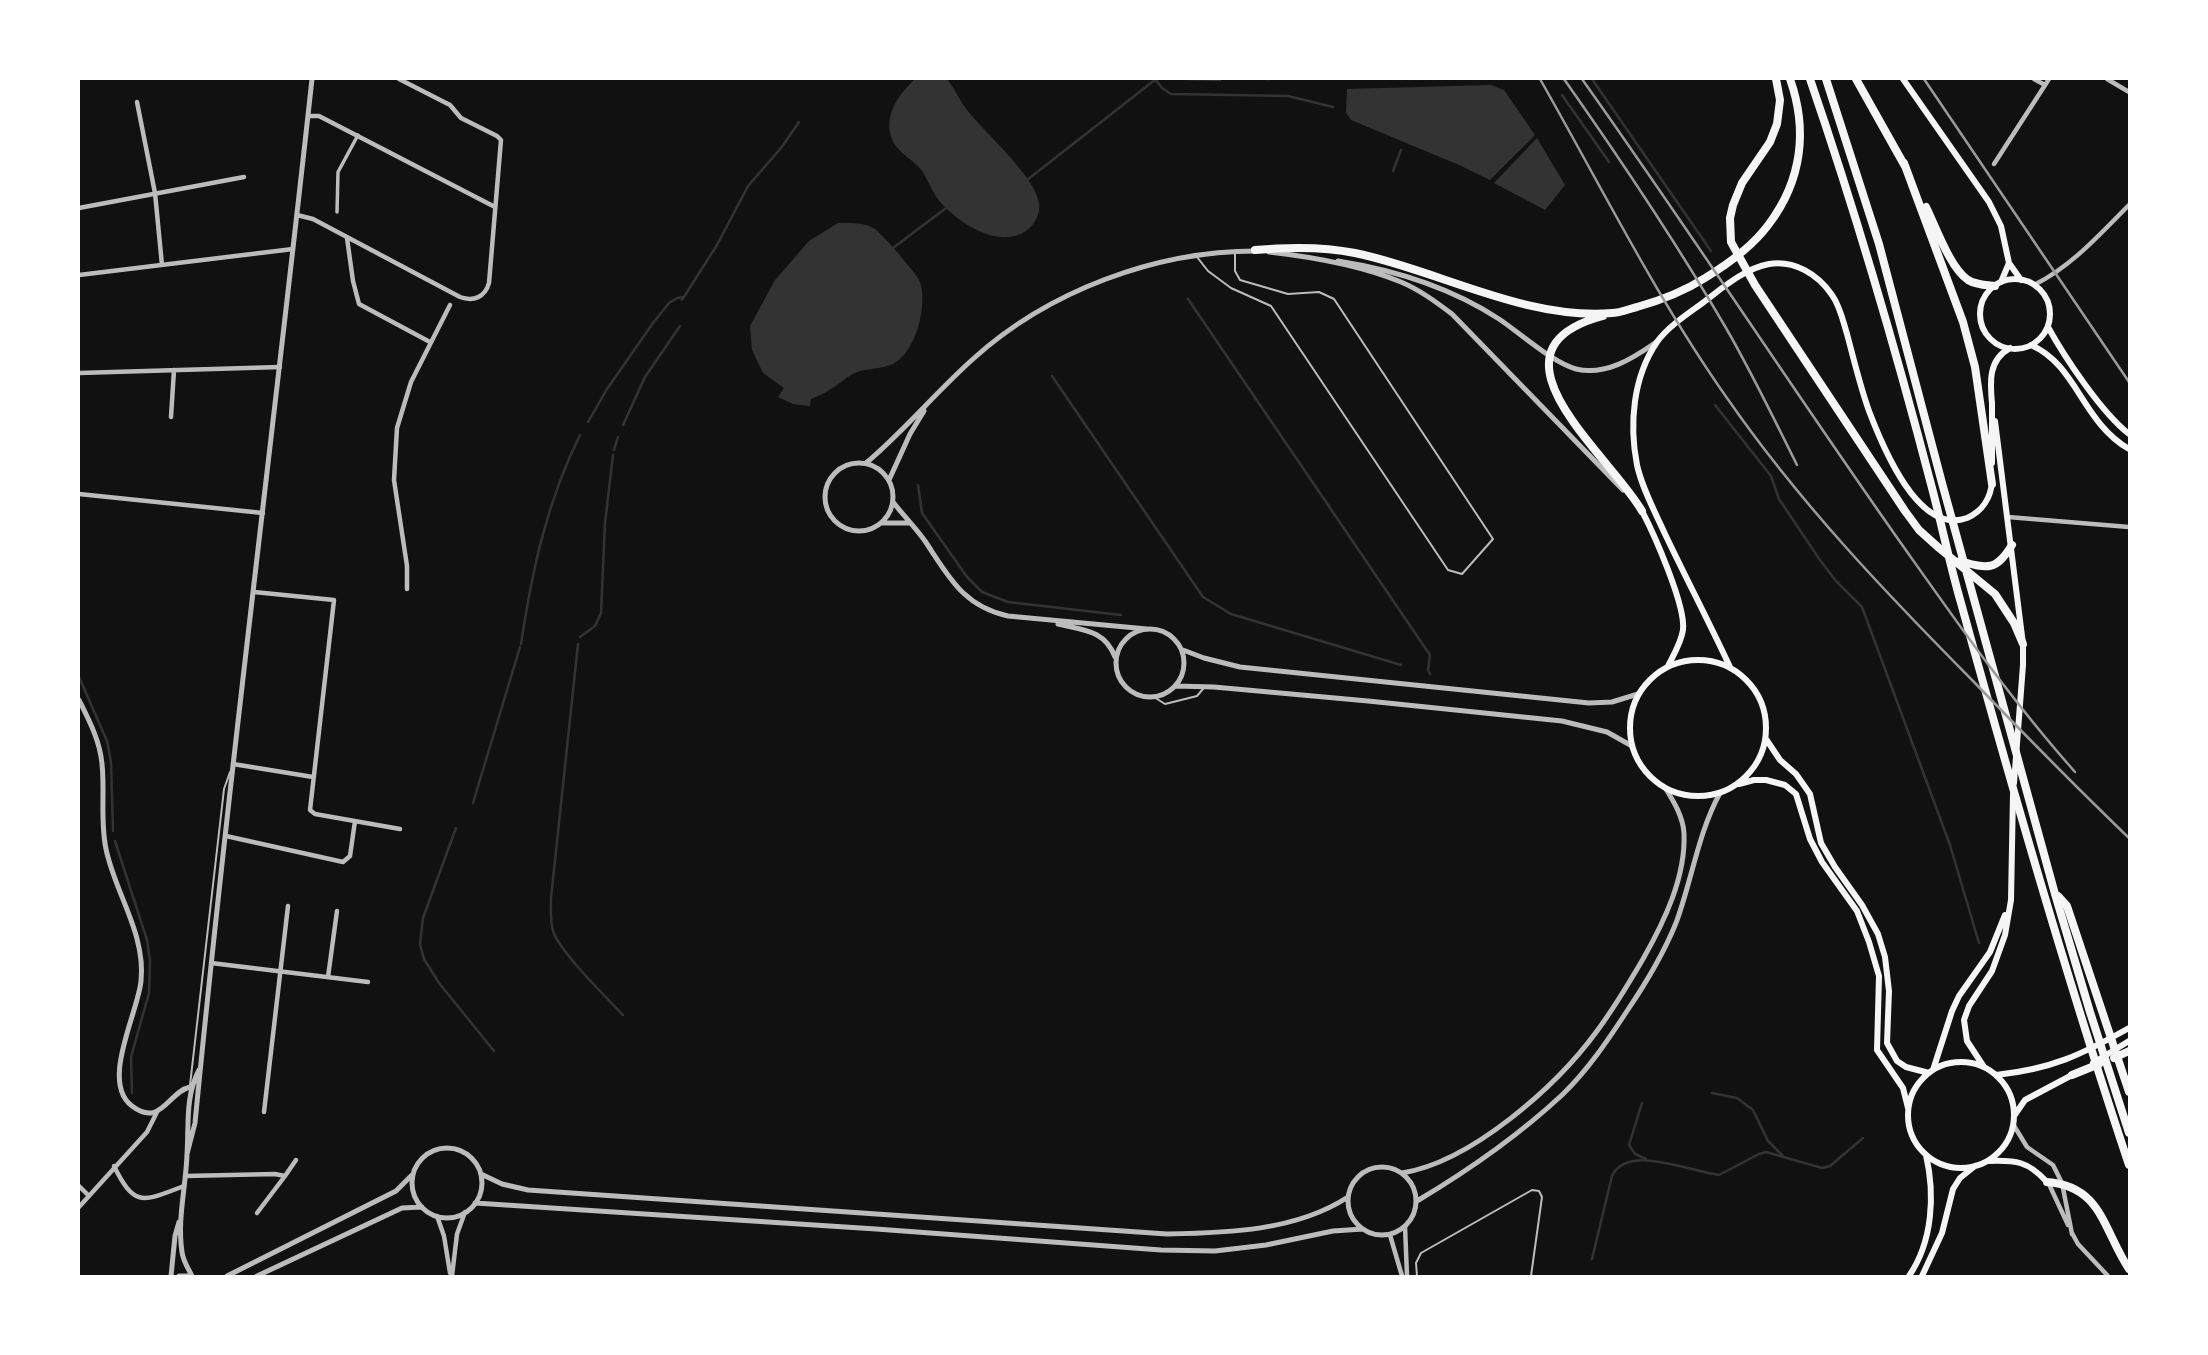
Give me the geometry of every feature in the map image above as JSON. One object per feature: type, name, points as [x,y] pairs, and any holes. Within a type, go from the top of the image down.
[{"type":"highway","points":[[1776,79],[1780,100],[1777,124],[1770,142],[1742,183],[1733,205],[1730,218],[1731,242],[1755,285],[1905,511],[1919,530],[2004,604],[2023,644]]},
{"type":"highway","points":[[1642,511],[1632,493],[1582,433],[1559,399],[1550,381],[1548,367],[1551,352],[1559,338],[1587,320],[1654,303],[1689,289],[1748,247],[1763,232],[1791,188],[1798,168],[1801,136],[1799,114],[1790,79]]},
{"type":"highway","points":[[1810,79],[1868,260],[2042,889],[2129,1164]]},
{"type":"highway","points":[[1826,79],[1879,244],[2055,891],[2129,1133]]},
{"type":"highway","points":[[1856,79],[1904,163],[1955,265],[1967,279],[1978,284],[1998,284]]},
{"type":"highway","points":[[1904,163],[1963,322],[1975,367],[1992,484]]},
{"type":"highway","points":[[1255,250],[1288,247],[1355,253],[1512,300],[1559,310],[1613,314]]},
{"type":"highway","points":[[1954,560],[1987,567],[1999,563],[2012,545]]},
{"type":"highway","points":[[2055,891],[2067,906],[2128,1089]]},
{"type":"highway","points":[[2072,1075],[2129,1051]]},
{"type":"highway","points":[[2047,1182],[2062,1183],[2080,1190],[2090,1198],[2129,1269]]},
{"type":"main road","points":[[1903,79],[1989,202],[2001,226],[2009,263],[2021,280]]},
{"type":"main road","points":[[1730,667],[1658,518],[1638,467],[1633,432],[1634,407],[1645,366],[1658,341],[1671,328],[1739,277],[1759,267],[1778,263],[1800,268],[1817,278],[1834,297],[1869,410],[1888,454],[1922,506],[1945,520],[1971,516],[1984,505],[1992,484],[1992,402]]},
{"type":"main road","points":[[2009,263],[1998,284],[1987,294],[1980,316],[1983,328],[1990,337],[2010,348]]},
{"type":"main road","points":[[1984,1067],[1967,1041],[1964,1020],[1969,1006],[1992,971],[2005,935],[2011,900],[2011,814],[2023,665],[2012,545],[1990,379],[1994,362],[2002,353],[2010,348],[2031,345],[2044,334],[2048,327],[2050,308],[2041,291],[2034,285],[2021,280],[1998,284]]},
{"type":"main road","points":[[2048,327],[2108,414],[2129,434]]},
{"type":"main road","points":[[2031,345],[2048,354],[2057,363],[2095,420],[2107,434],[2129,449]]},
{"type":"main road","points":[[1642,511],[1672,581],[1684,627],[1680,643],[1668,666]]},
{"type":"main road","points":[[1688,660],[1710,660],[1730,667],[1744,677],[1763,705],[1767,722],[1766,739],[1760,757],[1751,772],[1720,793],[1684,795],[1666,789],[1645,770],[1632,746],[1630,719],[1638,694],[1656,673],[1688,660]]},
{"type":"main road","points":[[1766,739],[1810,794],[1821,843],[1878,934],[1885,957],[1889,990],[1887,1044],[1897,1062],[1906,1067],[1931,1071]]},
{"type":"main road","points":[[1737,784],[1766,780],[1785,785],[1796,794],[1810,839],[1822,862],[1857,911],[1870,942],[1879,976],[1877,1050],[1903,1088],[1911,1134],[1926,1154],[1938,1162],[1951,1166],[1977,1165]]},
{"type":"main road","points":[[1931,1071],[1959,996],[1990,953],[2011,900]]},
{"type":"main road","points":[[1996,1075],[2023,1072],[2064,1062],[2129,1028]]},
{"type":"main road","points":[[2014,1116],[2025,1100],[2129,1041]]},
{"type":"main road","points":[[1908,1108],[1919,1082],[1931,1071],[1959,1062],[1984,1067],[1996,1075],[2006,1086],[2014,1116],[2004,1146],[1960,1178],[1953,1189],[1942,1233],[1922,1276]]},
{"type":"main road","points":[[1909,1276],[1924,1245],[1932,1200],[1926,1154]]},
{"type":"main road","points":[[1986,1161],[2024,1163],[2035,1169],[2047,1182]]},
{"type":"street","points":[[187,1154],[195,1123],[233,764],[312,79]]},
{"type":"street","points":[[297,215],[313,219],[460,297],[478,298],[487,290],[502,145],[498,136],[461,118],[450,105],[399,79]]},
{"type":"street","points":[[2034,79],[2045,85]]},
{"type":"street","points":[[1994,164],[2049,79]]},
{"type":"street","points":[[2108,79],[2129,92]]},
{"type":"street","points":[[137,102],[155,193],[162,265]]},
{"type":"street","points":[[309,116],[319,116],[358,135],[495,207]]},
{"type":"street","points":[[337,212],[338,172],[358,135]]},
{"type":"street","points":[[79,208],[244,177]]},
{"type":"street","points":[[2034,285],[2051,276],[2081,253],[2129,205]]},
{"type":"street","points":[[347,237],[359,304],[430,342]]},
{"type":"street","points":[[79,275],[294,249]]},
{"type":"street","points":[[866,463],[975,357],[1036,313],[1109,279],[1152,265],[1196,256],[1255,250],[1363,265],[1428,283],[1497,317],[1557,360],[1576,369],[1596,370],[1617,366],[1658,341]]},
{"type":"street","points":[[1309,257],[1402,283],[1427,296],[1452,314],[1642,511]]},
{"type":"street","points":[[407,589],[407,566],[394,487],[397,428],[406,395],[450,305]]},
{"type":"street","points":[[79,373],[280,367]]},
{"type":"street","points":[[171,417],[174,370]]},
{"type":"street","points":[[889,480],[910,434],[930,402]]},
{"type":"street","points":[[881,523],[893,502],[889,480],[883,472],[866,463],[847,464],[831,476],[825,492],[825,502],[833,519],[848,529],[863,531],[881,523],[909,523]]},
{"type":"street","points":[[79,494],[264,513]]},
{"type":"street","points":[[893,502],[963,595],[975,604],[998,614],[1158,629],[1168,634],[1177,641],[1185,663],[1183,676],[1176,686],[1162,696],[1138,695],[1121,681],[1117,670],[1119,648],[1136,632],[1147,629]]},
{"type":"street","points":[[2008,517],[2129,527]]},
{"type":"street","points":[[254,592],[334,600],[309,806],[312,813],[400,829]]},
{"type":"street","points":[[1045,620],[1095,633],[1104,638],[1116,659]]},
{"type":"street","points":[[1182,650],[1216,662],[1251,668],[1589,704],[1612,702],[1638,694]]},
{"type":"street","points":[[1176,686],[1450,708],[1562,721],[1607,732],[1632,746]]},
{"type":"street","points":[[79,700],[101,752],[105,847],[141,957],[139,992],[120,1065],[120,1086],[122,1094],[131,1106],[145,1112],[157,1112]]},
{"type":"street","points":[[233,764],[313,777]]},
{"type":"street","points":[[1402,1173],[1423,1169],[1453,1157],[1489,1134],[1526,1105],[1569,1065],[1597,1032],[1654,941],[1671,901],[1682,864],[1684,829],[1678,810],[1666,789]]},
{"type":"street","points":[[1417,1201],[1501,1147],[1563,1094],[1601,1051],[1662,954],[1680,909],[1708,815],[1720,793]]},
{"type":"street","points":[[226,836],[343,862],[350,856],[355,821]]},
{"type":"street","points":[[264,1112],[288,906]]},
{"type":"street","points":[[328,977],[337,911]]},
{"type":"street","points":[[211,963],[368,982]]},
{"type":"street","points":[[178,1276],[192,1276],[182,1254],[181,1216],[190,1087],[201,1067]]},
{"type":"street","points":[[79,1207],[147,1132],[157,1112],[180,1091],[190,1087]]},
{"type":"street","points":[[190,1087],[195,1093],[197,1104]]},
{"type":"street","points":[[2013,1124],[2027,1147],[2053,1165],[2062,1183],[2072,1234]]},
{"type":"street","points":[[227,1276],[396,1191],[412,1175],[419,1160],[427,1153],[447,1148],[468,1155],[481,1174],[480,1194],[465,1212],[447,1218],[437,1216],[422,1207],[415,1198],[412,1175]]},
{"type":"street","points":[[257,1213],[296,1160]]},
{"type":"street","points":[[114,1166],[125,1189],[139,1198],[151,1198],[184,1186]]},
{"type":"street","points":[[475,1203],[1161,1250],[1216,1251],[1266,1245],[1333,1231],[1363,1229],[1380,1235],[1390,1235],[1405,1226],[1414,1215],[1417,1201],[1413,1185],[1402,1173],[1385,1167],[1371,1168],[1356,1178],[1348,1197],[1351,1215],[1363,1229]]},
{"type":"street","points":[[481,1174],[502,1184],[528,1190],[1167,1234],[1216,1233],[1266,1226],[1318,1213],[1348,1197]]},
{"type":"street","points":[[185,1176],[285,1176]]},
{"type":"street","points":[[2047,1182],[2072,1234],[2108,1276]]},
{"type":"street","points":[[79,1186],[89,1196]]},
{"type":"street","points":[[257,1276],[402,1208],[422,1207]]},
{"type":"street","points":[[451,1276],[457,1234],[465,1212]]},
{"type":"street","points":[[171,1276],[175,1236],[181,1216]]},
{"type":"street","points":[[437,1216],[444,1236],[451,1276]]},
{"type":"street","points":[[1404,1276],[1405,1226]]},
{"type":"street","points":[[1390,1235],[1404,1276]]},
{"type":"lane","points":[[1196,256],[1209,271],[1231,288],[1263,300],[1271,306],[1448,570],[1462,573],[1493,539],[1334,299],[1319,292],[1288,294],[1240,280],[1235,271],[1235,251]]},
{"type":"lane","points":[[1154,697],[1165,704],[1197,696],[1205,687]]},
{"type":"lane","points":[[190,1087],[224,789],[233,764]]},
{"type":"lane","points":[[1418,1276],[1416,1263],[1421,1253],[1532,1190],[1539,1191],[1542,1197],[1531,1276]]},
{"type":"shaded area","points":[[915,79],[947,79],[967,110],[1029,180],[1039,203],[1039,211],[1032,226],[1026,231],[1015,236],[992,236],[969,226],[941,203],[922,171],[895,145],[889,127],[890,118],[902,93]]},
{"type":"shaded area","points":[[1491,85],[1504,90],[1535,135],[1490,180],[1351,120],[1346,113],[1347,89]]},
{"type":"shaded area","points":[[1537,138],[1565,185],[1545,210],[1494,183]]},
{"type":"shaded area","points":[[838,223],[862,224],[875,229],[907,263],[920,282],[920,321],[908,350],[897,361],[853,374],[811,399],[810,406],[793,404],[778,397],[784,388],[763,373],[752,350],[750,326],[775,280],[809,241]]},
{"type":"waterway","points":[[1155,79],[1171,94],[1288,96],[1333,107]]},
{"type":"waterway","points":[[1027,180],[1156,79]]},
{"type":"waterway","points":[[1185,79],[1220,80]]},
{"type":"waterway","points":[[1592,79],[1711,251]]},
{"type":"waterway","points":[[1562,95],[1609,162]]},
{"type":"waterway","points":[[682,300],[717,245],[748,186],[781,148],[799,122]]},
{"type":"waterway","points":[[1393,171],[1401,150]]},
{"type":"waterway","points":[[893,248],[946,208]]},
{"type":"waterway","points":[[588,422],[607,389],[653,323],[669,303],[684,297]]},
{"type":"waterway","points":[[1188,299],[1430,655],[1430,674]]},
{"type":"waterway","points":[[623,425],[645,377],[680,326]]},
{"type":"waterway","points":[[1052,376],[1203,597],[1231,614],[1401,665]]},
{"type":"waterway","points":[[1715,405],[1771,476],[1779,499],[1820,560],[1862,607],[1950,845],[1979,943]]},
{"type":"waterway","points":[[521,644],[542,537],[558,485],[580,435]]},
{"type":"waterway","points":[[614,450],[618,437]]},
{"type":"waterway","points":[[580,637],[595,626],[601,613],[605,523],[613,455]]},
{"type":"waterway","points":[[918,485],[922,513],[967,577],[982,592],[1008,602],[1121,615]]},
{"type":"waterway","points":[[578,644],[551,898],[551,923],[564,950],[623,1015]]},
{"type":"waterway","points":[[473,803],[520,647]]},
{"type":"waterway","points":[[79,677],[107,741],[111,762],[113,831]]},
{"type":"waterway","points":[[456,828],[423,918],[420,944],[424,959],[439,983],[494,1051]]},
{"type":"waterway","points":[[115,841],[147,940],[150,961],[149,993],[131,1057],[132,1093]]},
{"type":"waterway","points":[[1712,1093],[1737,1098],[1753,1110],[1768,1141],[1783,1156]]},
{"type":"waterway","points":[[1642,1103],[1629,1145],[1635,1154],[1646,1159]]},
{"type":"waterway","points":[[1592,1259],[1612,1176],[1620,1166],[1646,1160],[1719,1175],[1766,1152],[1822,1168],[1830,1166],[1863,1138]]},
{"type":"railway","points":[[1540,79],[1676,321],[1727,398],[1783,473],[1907,613],[2129,838]]},
{"type":"railway","points":[[1564,79],[1648,202],[1707,296],[1745,362],[1797,465]]},
{"type":"railway","points":[[1582,79],[1940,598],[2005,687],[2075,772]]},
{"type":"railway","points":[[1924,79],[2129,382]]}]
